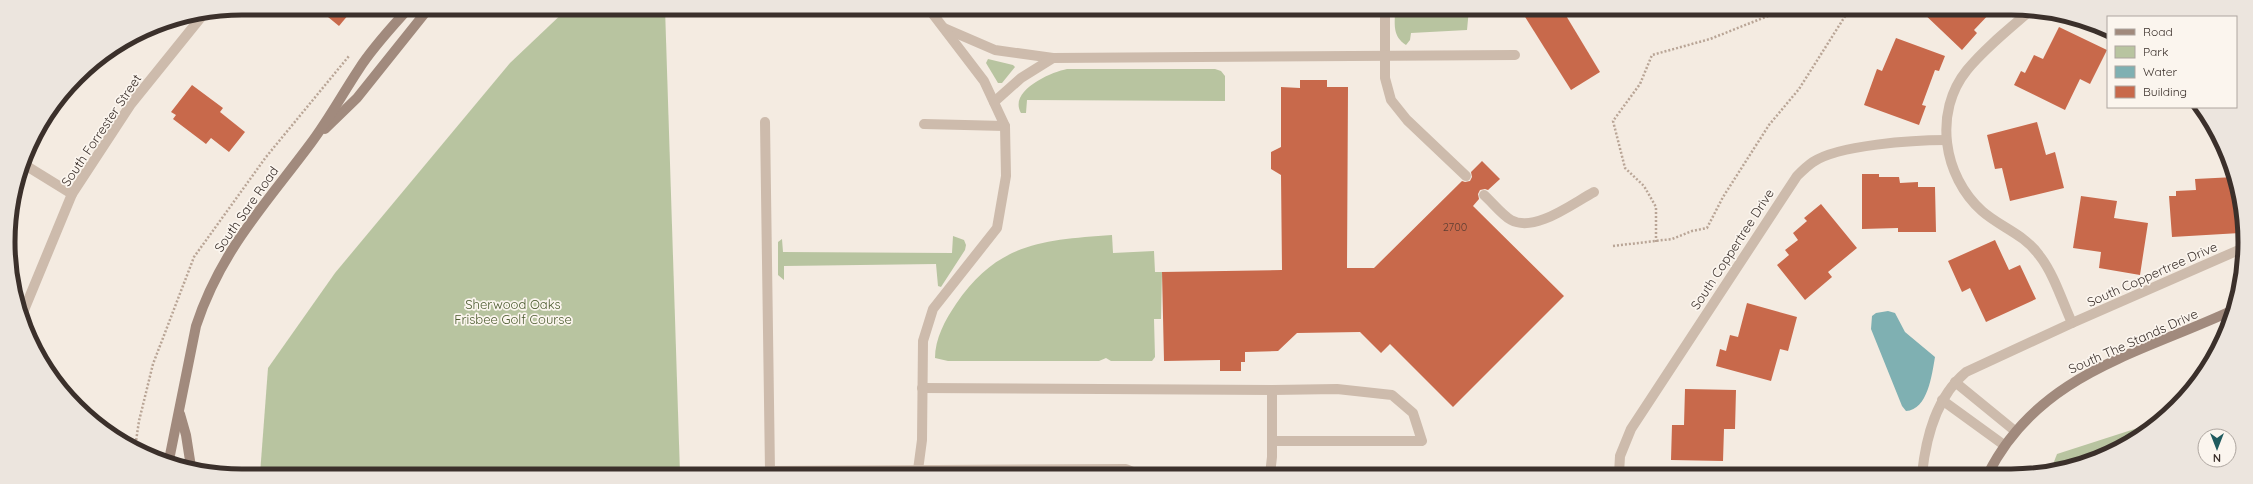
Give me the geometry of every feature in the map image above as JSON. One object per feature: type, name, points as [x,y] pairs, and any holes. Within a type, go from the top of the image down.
[{"type":"main road","name":"South Sare Road","points":[[170,457],[180,413],[183,386],[196,326],[203,306],[226,258],[258,210],[312,142],[360,67],[403,15]]},
{"type":"main road","name":"South Sare Road","points":[[312,142],[357,98],[423,15]]},
{"type":"main road","name":"South The Stands Drive","points":[[1991,469],[2004,445],[2015,431],[2033,412],[2071,383],[2098,368],[2227,313]]},
{"type":"main road","name":"South Sare Road","points":[[180,413],[186,435],[190,463]]},
{"type":"street","points":[[918,469],[922,440],[923,341],[933,309],[997,228],[1006,176],[1005,126],[984,81],[934,15]]},
{"type":"street","points":[[1385,15],[1385,78],[1390,100],[1407,120],[1466,176]]},
{"type":"street","points":[[2026,15],[1976,60],[1958,83],[1950,106],[1946,140],[1952,165],[1964,190],[1982,211],[2021,236],[2040,255],[2072,323]]},
{"type":"street","name":"South Forrester Street","points":[[25,308],[72,194],[132,104],[200,19]]},
{"type":"street","points":[[944,28],[995,50],[1053,58],[1515,55]]},
{"type":"street","points":[[994,102],[1021,78],[1053,58]]},
{"type":"street","points":[[765,122],[770,469]]},
{"type":"street","points":[[924,124],[1005,126]]},
{"type":"street","name":"South Coppertree Drive","points":[[1619,469],[1620,456],[1631,428],[1797,176],[1814,161],[1848,150],[1922,140],[1946,140]]},
{"type":"street","points":[[28,167],[72,194]]},
{"type":"street","points":[[1484,195],[1511,220],[1529,224],[1550,217],[1594,192]]},
{"type":"street","name":"South Coppertree Drive","points":[[1923,469],[1926,444],[1942,400],[1955,382],[1978,365],[2238,250]]},
{"type":"street","points":[[1955,382],[2015,431]]},
{"type":"street","points":[[922,388],[1337,389],[1392,395],[1413,413],[1422,441],[1272,441]]},
{"type":"street","points":[[1270,469],[1272,390]]},
{"type":"street","points":[[1942,400],[2004,445]]},
{"type":"path","points":[[1656,242],[1656,207],[1644,186],[1625,168],[1613,121],[1640,84],[1652,55],[1710,39],[1770,15]]},
{"type":"path","points":[[1613,246],[1672,240],[1692,231],[1707,228],[1722,196],[1769,126],[1788,100],[1799,89],[1846,15]]},
{"type":"green space","name":"Sherwood Oaks Frisbee Golf Course","points":[[561,15],[665,15],[680,469],[260,469],[268,368],[335,273],[510,63]]},
{"type":"green space","points":[[1395,15],[1468,15],[1467,30],[1411,33],[1410,40],[1406,45],[1398,38],[1395,25]]},
{"type":"green space","points":[[988,59],[1013,65],[1015,67],[1002,83],[998,83],[986,63]]},
{"type":"green space","points":[[1067,69],[1215,69],[1221,71],[1225,76],[1225,101],[1027,100],[1026,113],[1021,113],[1019,105],[1020,97],[1026,90],[1042,78]]},
{"type":"green space","points":[[1112,235],[1113,253],[1154,251],[1155,272],[1162,272],[1161,319],[1154,319],[1155,357],[1152,361],[1111,361],[1106,358],[1099,361],[948,361],[935,358],[935,351],[941,330],[956,304],[972,283],[1006,256],[1024,248],[1044,243],[1065,239]]},
{"type":"green space","points":[[953,236],[964,240],[966,245],[965,250],[941,287],[938,286],[936,264],[784,266],[784,280],[778,275],[778,242],[782,239],[783,252],[952,253]]},
{"type":"green space","points":[[2143,426],[2124,439],[2098,452],[2053,465],[2057,454]]},
{"type":"water","points":[[1888,311],[1895,313],[1905,332],[1935,357],[1928,390],[1924,398],[1919,405],[1906,411],[1902,406],[1871,329],[1872,316],[1876,313]]},
{"type":"building","points":[[326,15],[348,15],[339,26]]},
{"type":"building","points":[[1524,15],[1566,15],[1600,72],[1571,90]]},
{"type":"building","points":[[1925,15],[1988,15],[1974,30],[1977,33],[1962,50]]},
{"type":"building","points":[[2059,27],[2107,50],[2090,84],[2080,79],[2065,110],[2014,85],[2021,71],[2025,73],[2034,55],[2043,59]]},
{"type":"building","points":[[1896,38],[1945,56],[1939,71],[1935,70],[1922,105],[1926,106],[1919,125],[1864,105],[1877,69],[1882,71]]},
{"type":"building","points":[[1300,80],[1327,80],[1327,87],[1348,87],[1347,268],[1374,268],[1462,181],[1470,181],[1472,177],[1471,172],[1482,161],[1500,179],[1488,190],[1480,190],[1478,194],[1479,199],[1473,206],[1564,296],[1453,407],[1390,344],[1381,353],[1360,332],[1297,333],[1278,351],[1245,352],[1245,362],[1241,362],[1241,371],[1220,371],[1220,360],[1164,361],[1162,272],[1282,270],[1281,175],[1271,169],[1271,152],[1281,147],[1281,87],[1300,88]]},
{"type":"building","points":[[192,85],[223,108],[220,112],[245,132],[229,152],[211,138],[206,144],[173,119],[176,115],[171,112]]},
{"type":"building","points":[[2037,122],[2046,155],[2055,152],[2064,188],[2010,201],[2002,168],[1995,169],[1987,135]]},
{"type":"building","points":[[1862,174],[1879,174],[1879,177],[1899,177],[1900,183],[1918,182],[1918,187],[1935,187],[1936,232],[1898,232],[1898,228],[1862,229]]},
{"type":"building","points":[[2228,177],[2234,198],[2238,233],[2172,237],[2169,196],[2176,196],[2176,191],[2196,190],[2195,179]]},
{"type":"building","points":[[2081,196],[2117,201],[2114,218],[2148,223],[2140,275],[2099,268],[2101,252],[2073,248]]},
{"type":"building","points":[[1821,204],[1857,248],[1828,272],[1832,277],[1805,300],[1777,265],[1789,255],[1785,250],[1798,240],[1793,233],[1807,221],[1804,218]]},
{"type":"building","points":[[1995,240],[2009,270],[2020,265],[2036,299],[1986,322],[1970,288],[1962,292],[1948,261]]},
{"type":"building","points":[[1747,303],[1797,317],[1788,351],[1780,349],[1771,381],[1716,366],[1720,349],[1726,351],[1730,335],[1738,337]]},
{"type":"building","points":[[1685,389],[1736,390],[1735,429],[1724,429],[1723,461],[1671,460],[1672,425],[1684,425]]}]
